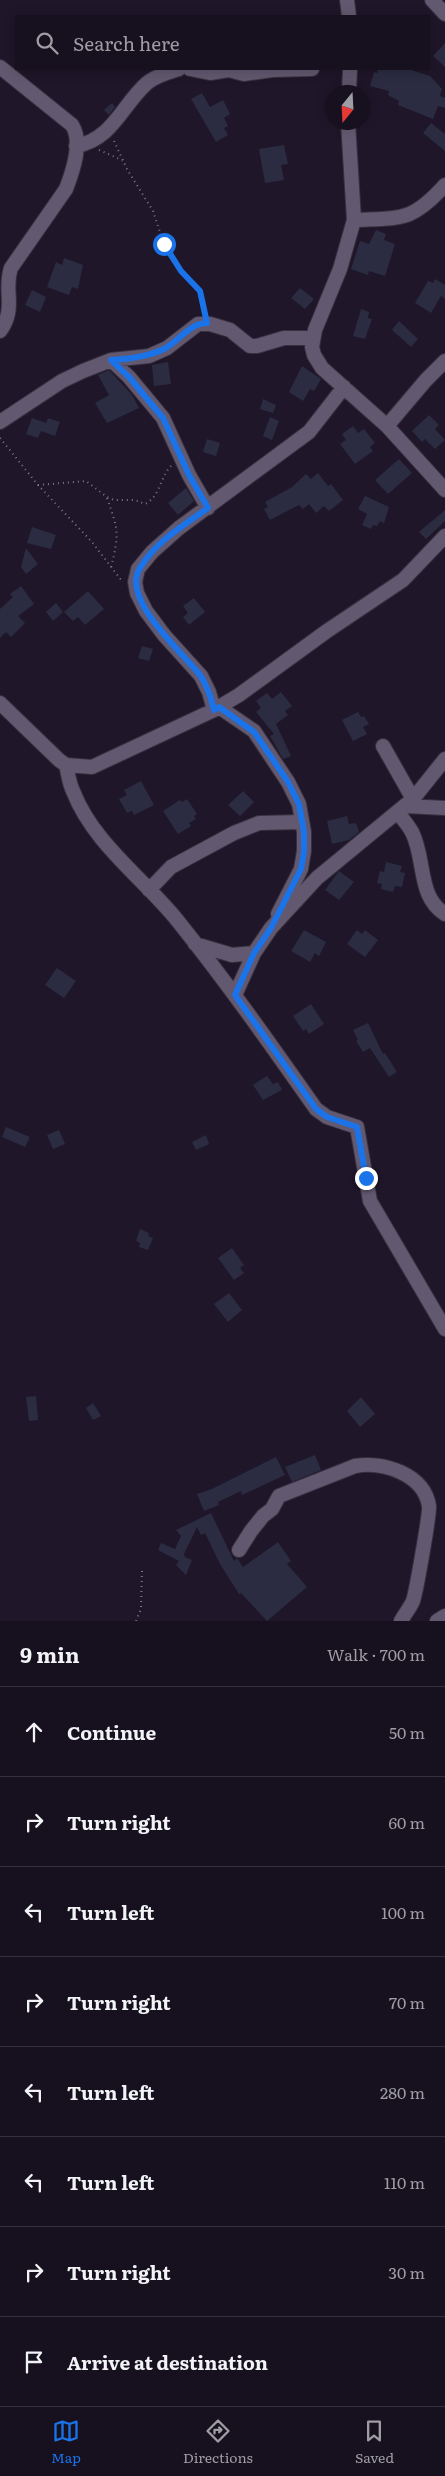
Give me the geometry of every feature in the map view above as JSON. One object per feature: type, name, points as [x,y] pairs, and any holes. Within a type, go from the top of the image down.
[{"type":"street","points":[[347,0],[349,15]]},
{"type":"street","points":[[432,0],[445,14]]},
{"type":"street","points":[[0,67],[72,125],[81,145],[66,189],[11,268],[8,281],[9,316],[0,331]]},
{"type":"street","points":[[81,145],[109,130],[149,81],[176,70]]},
{"type":"street","points":[[195,70],[210,73],[229,70],[244,74],[272,70]]},
{"type":"street","points":[[349,85],[350,70]]},
{"type":"street","points":[[348,130],[354,220],[348,246],[313,338],[314,355],[322,368],[387,426],[445,490]]},
{"type":"street","points":[[354,220],[395,218],[415,214],[430,202],[445,185]]},
{"type":"street","points":[[0,422],[62,381],[111,360],[149,356],[167,348],[198,324],[207,323],[230,330],[250,346],[257,346],[284,338],[313,338]]},
{"type":"street","points":[[111,360],[129,377],[163,418],[183,462],[208,508]]},
{"type":"street","points":[[387,426],[426,380],[445,361]]},
{"type":"street","points":[[235,995],[254,953],[271,928],[301,869],[304,852],[299,804],[288,782],[254,732],[216,708],[201,676],[164,635],[146,611],[135,582],[138,569],[152,552],[309,432],[344,387]]},
{"type":"street","points":[[66,765],[92,767],[216,708],[239,695],[327,631],[396,585],[445,536]]},
{"type":"street","points":[[0,704],[66,765],[72,790],[84,813],[110,847],[195,944],[235,995],[316,1109],[327,1117],[357,1127],[370,1201],[445,1329]]},
{"type":"street","points":[[383,746],[406,806],[428,896],[434,907],[445,914]]},
{"type":"street","points":[[271,928],[317,878],[355,845],[406,806],[445,759]]},
{"type":"street","points":[[406,806],[445,808]]},
{"type":"street","points":[[149,890],[171,867],[234,833],[259,823],[302,822]]},
{"type":"street","points":[[195,944],[232,954],[254,953]]},
{"type":"street","points":[[239,1550],[262,1516],[272,1509],[279,1496],[355,1466],[368,1463],[397,1471],[406,1475],[422,1490],[430,1508],[413,1601],[401,1621]]},
{"type":"street","points":[[437,1621],[445,1616]]},
{"type":"path","points":[[109,130],[124,162],[153,211],[164,244],[181,271],[200,291],[207,323]]},
{"type":"path","points":[[81,145],[124,162]]},
{"type":"path","points":[[0,438],[38,485],[92,542],[122,581]]},
{"type":"path","points":[[38,485],[86,481],[107,498],[134,500],[145,504],[150,502],[170,466],[183,462]]},
{"type":"path","points":[[107,498],[118,527],[118,542],[111,568]]},
{"type":"path","points":[[136,1621],[141,1609],[142,1569]]},
{"type":"building","points":[[445,43],[445,67],[433,56]]},
{"type":"building","points":[[378,70],[411,70],[430,76],[442,89],[440,96],[445,98],[445,108],[438,106],[433,119],[398,105],[399,101],[388,95],[389,91],[370,86],[374,72],[377,73]]},
{"type":"building","points":[[202,93],[210,107],[223,100],[230,114],[224,118],[228,126],[224,128],[228,135],[216,142],[191,99]]},
{"type":"building","points":[[112,103],[115,107],[109,115],[104,110]]},
{"type":"building","points":[[431,123],[445,134],[445,151],[423,133]]},
{"type":"building","points":[[284,145],[288,164],[281,165],[284,180],[265,183],[259,149]]},
{"type":"building","points":[[376,230],[386,234],[384,240],[395,244],[385,276],[369,271],[368,275],[351,269],[360,241],[369,244]]},
{"type":"building","points":[[64,258],[83,265],[78,289],[72,287],[69,295],[47,287],[56,262],[62,265]]},
{"type":"building","points":[[435,279],[445,285],[445,299],[441,296],[431,313],[415,303],[428,281],[433,283]]},
{"type":"building","points":[[300,288],[314,299],[305,309],[291,298]]},
{"type":"building","points":[[32,290],[46,297],[40,312],[25,305]]},
{"type":"building","points":[[361,309],[369,312],[368,318],[372,319],[365,339],[353,336]]},
{"type":"building","points":[[399,321],[418,339],[411,347],[392,330]]},
{"type":"building","points":[[168,362],[171,384],[154,386],[152,365]]},
{"type":"building","points":[[302,366],[321,379],[314,391],[310,389],[303,401],[289,392]]},
{"type":"building","points":[[109,370],[132,395],[139,408],[107,423],[95,403],[109,395],[98,375]]},
{"type":"building","points":[[263,399],[276,405],[273,413],[260,409]]},
{"type":"building","points":[[429,415],[439,425],[435,429],[445,440],[435,449],[425,439],[422,442],[412,431]]},
{"type":"building","points":[[270,417],[279,421],[272,440],[263,436]]},
{"type":"building","points":[[32,418],[46,423],[48,418],[60,422],[55,436],[41,431],[38,438],[26,434]]},
{"type":"building","points":[[353,426],[358,433],[364,429],[375,443],[370,447],[373,451],[355,464],[340,444],[346,440],[342,434]]},
{"type":"building","points":[[207,439],[220,443],[216,456],[203,452]]},
{"type":"building","points":[[399,459],[412,473],[388,494],[375,480]]},
{"type":"building","points":[[318,473],[328,486],[331,484],[343,500],[329,511],[324,506],[316,513],[309,504],[303,509],[299,505],[270,520],[264,509],[268,507],[265,502],[292,487],[306,474],[311,479]]},
{"type":"building","points":[[186,488],[194,501],[178,515],[168,503]]},
{"type":"building","points":[[365,496],[389,507],[384,523],[380,521],[377,526],[373,525],[371,529],[362,525],[367,514],[358,509]]},
{"type":"building","points":[[445,510],[445,521],[426,539],[419,532]]},
{"type":"building","points":[[32,527],[56,535],[51,549],[27,543]]},
{"type":"building","points":[[26,548],[38,564],[26,574],[21,567]]},
{"type":"building","points":[[21,586],[34,604],[18,616],[25,623],[11,637],[6,632],[0,638],[0,609],[13,597],[10,594]]},
{"type":"building","points":[[88,591],[104,609],[85,625],[78,617],[73,621],[64,612]]},
{"type":"building","points":[[194,598],[205,612],[189,625],[183,617],[188,613],[183,606]]},
{"type":"building","points":[[56,603],[63,612],[53,621],[46,612]]},
{"type":"building","points":[[142,646],[153,649],[149,661],[138,658]]},
{"type":"building","points":[[281,692],[292,706],[285,711],[288,715],[276,724],[291,756],[283,759],[270,736],[274,734],[256,712],[261,708],[256,701],[267,693],[272,699]]},
{"type":"building","points":[[358,712],[361,717],[364,716],[369,724],[363,727],[367,734],[353,741],[342,720]]},
{"type":"building","points":[[141,781],[154,805],[134,815],[132,811],[127,813],[119,799],[127,795],[124,790]]},
{"type":"building","points":[[243,791],[254,802],[240,816],[228,805]]},
{"type":"building","points":[[187,799],[197,814],[194,816],[196,819],[189,823],[191,826],[178,834],[163,811],[180,800],[182,802]]},
{"type":"building","points":[[347,816],[349,824],[356,823],[359,832],[349,840],[332,844],[327,821]]},
{"type":"building","points":[[386,862],[402,866],[400,872],[405,873],[402,887],[395,886],[393,892],[381,889],[382,884],[377,883],[380,871],[384,872]]},
{"type":"building","points":[[339,871],[354,882],[339,900],[325,890]]},
{"type":"building","points":[[304,930],[326,942],[319,956],[315,953],[310,962],[291,951]]},
{"type":"building","points":[[357,930],[362,934],[365,930],[378,940],[365,957],[347,944]]},
{"type":"building","points":[[57,968],[76,981],[64,998],[45,985]]},
{"type":"building","points":[[311,1004],[324,1024],[309,1034],[306,1029],[303,1031],[293,1016]]},
{"type":"building","points":[[368,1023],[383,1054],[385,1053],[397,1072],[389,1077],[370,1048],[363,1052],[356,1041],[358,1040],[353,1030]]},
{"type":"building","points":[[267,1076],[273,1084],[278,1082],[282,1090],[263,1100],[253,1085]]},
{"type":"building","points":[[6,1127],[30,1137],[25,1147],[2,1137]]},
{"type":"building","points":[[59,1130],[65,1144],[53,1149],[47,1135]]},
{"type":"building","points":[[206,1135],[209,1144],[196,1150],[192,1142]]},
{"type":"building","points":[[140,1229],[149,1233],[148,1236],[153,1238],[148,1250],[139,1247],[140,1243],[136,1241]]},
{"type":"building","points":[[232,1248],[244,1265],[240,1268],[244,1273],[234,1280],[218,1258]]},
{"type":"building","points":[[229,1293],[242,1310],[228,1322],[214,1304]]},
{"type":"building","points":[[36,1396],[38,1420],[29,1421],[26,1397]]},
{"type":"building","points":[[361,1397],[375,1414],[360,1427],[347,1411]]},
{"type":"building","points":[[93,1403],[101,1416],[93,1420],[86,1408]]},
{"type":"building","points":[[315,1455],[321,1470],[292,1482],[285,1467]]},
{"type":"building","points":[[276,1457],[285,1475],[242,1495],[241,1491],[218,1502],[219,1505],[204,1511],[197,1494],[212,1489]]},
{"type":"building","points":[[211,1513],[234,1561],[237,1558],[243,1567],[278,1542],[291,1561],[287,1564],[307,1587],[267,1621],[241,1593],[239,1594],[220,1564],[205,1533],[201,1535],[197,1527],[184,1554],[185,1557],[192,1560],[186,1575],[176,1565],[179,1561],[158,1550],[161,1543],[175,1549],[181,1536],[176,1530]]},
{"type":"route","points":[[164,244],[181,271],[200,291],[207,323],[198,324],[167,348],[149,356],[111,360],[129,377],[163,418],[189,475],[208,508],[179,528],[152,552],[138,569],[135,582],[146,611],[164,635],[201,676],[209,692],[214,710],[219,707],[240,720],[254,732],[288,782],[299,804],[304,832],[304,852],[301,869],[271,928],[254,953],[235,995],[316,1109],[327,1117],[351,1123],[357,1127],[361,1139],[366,1178]]}]
